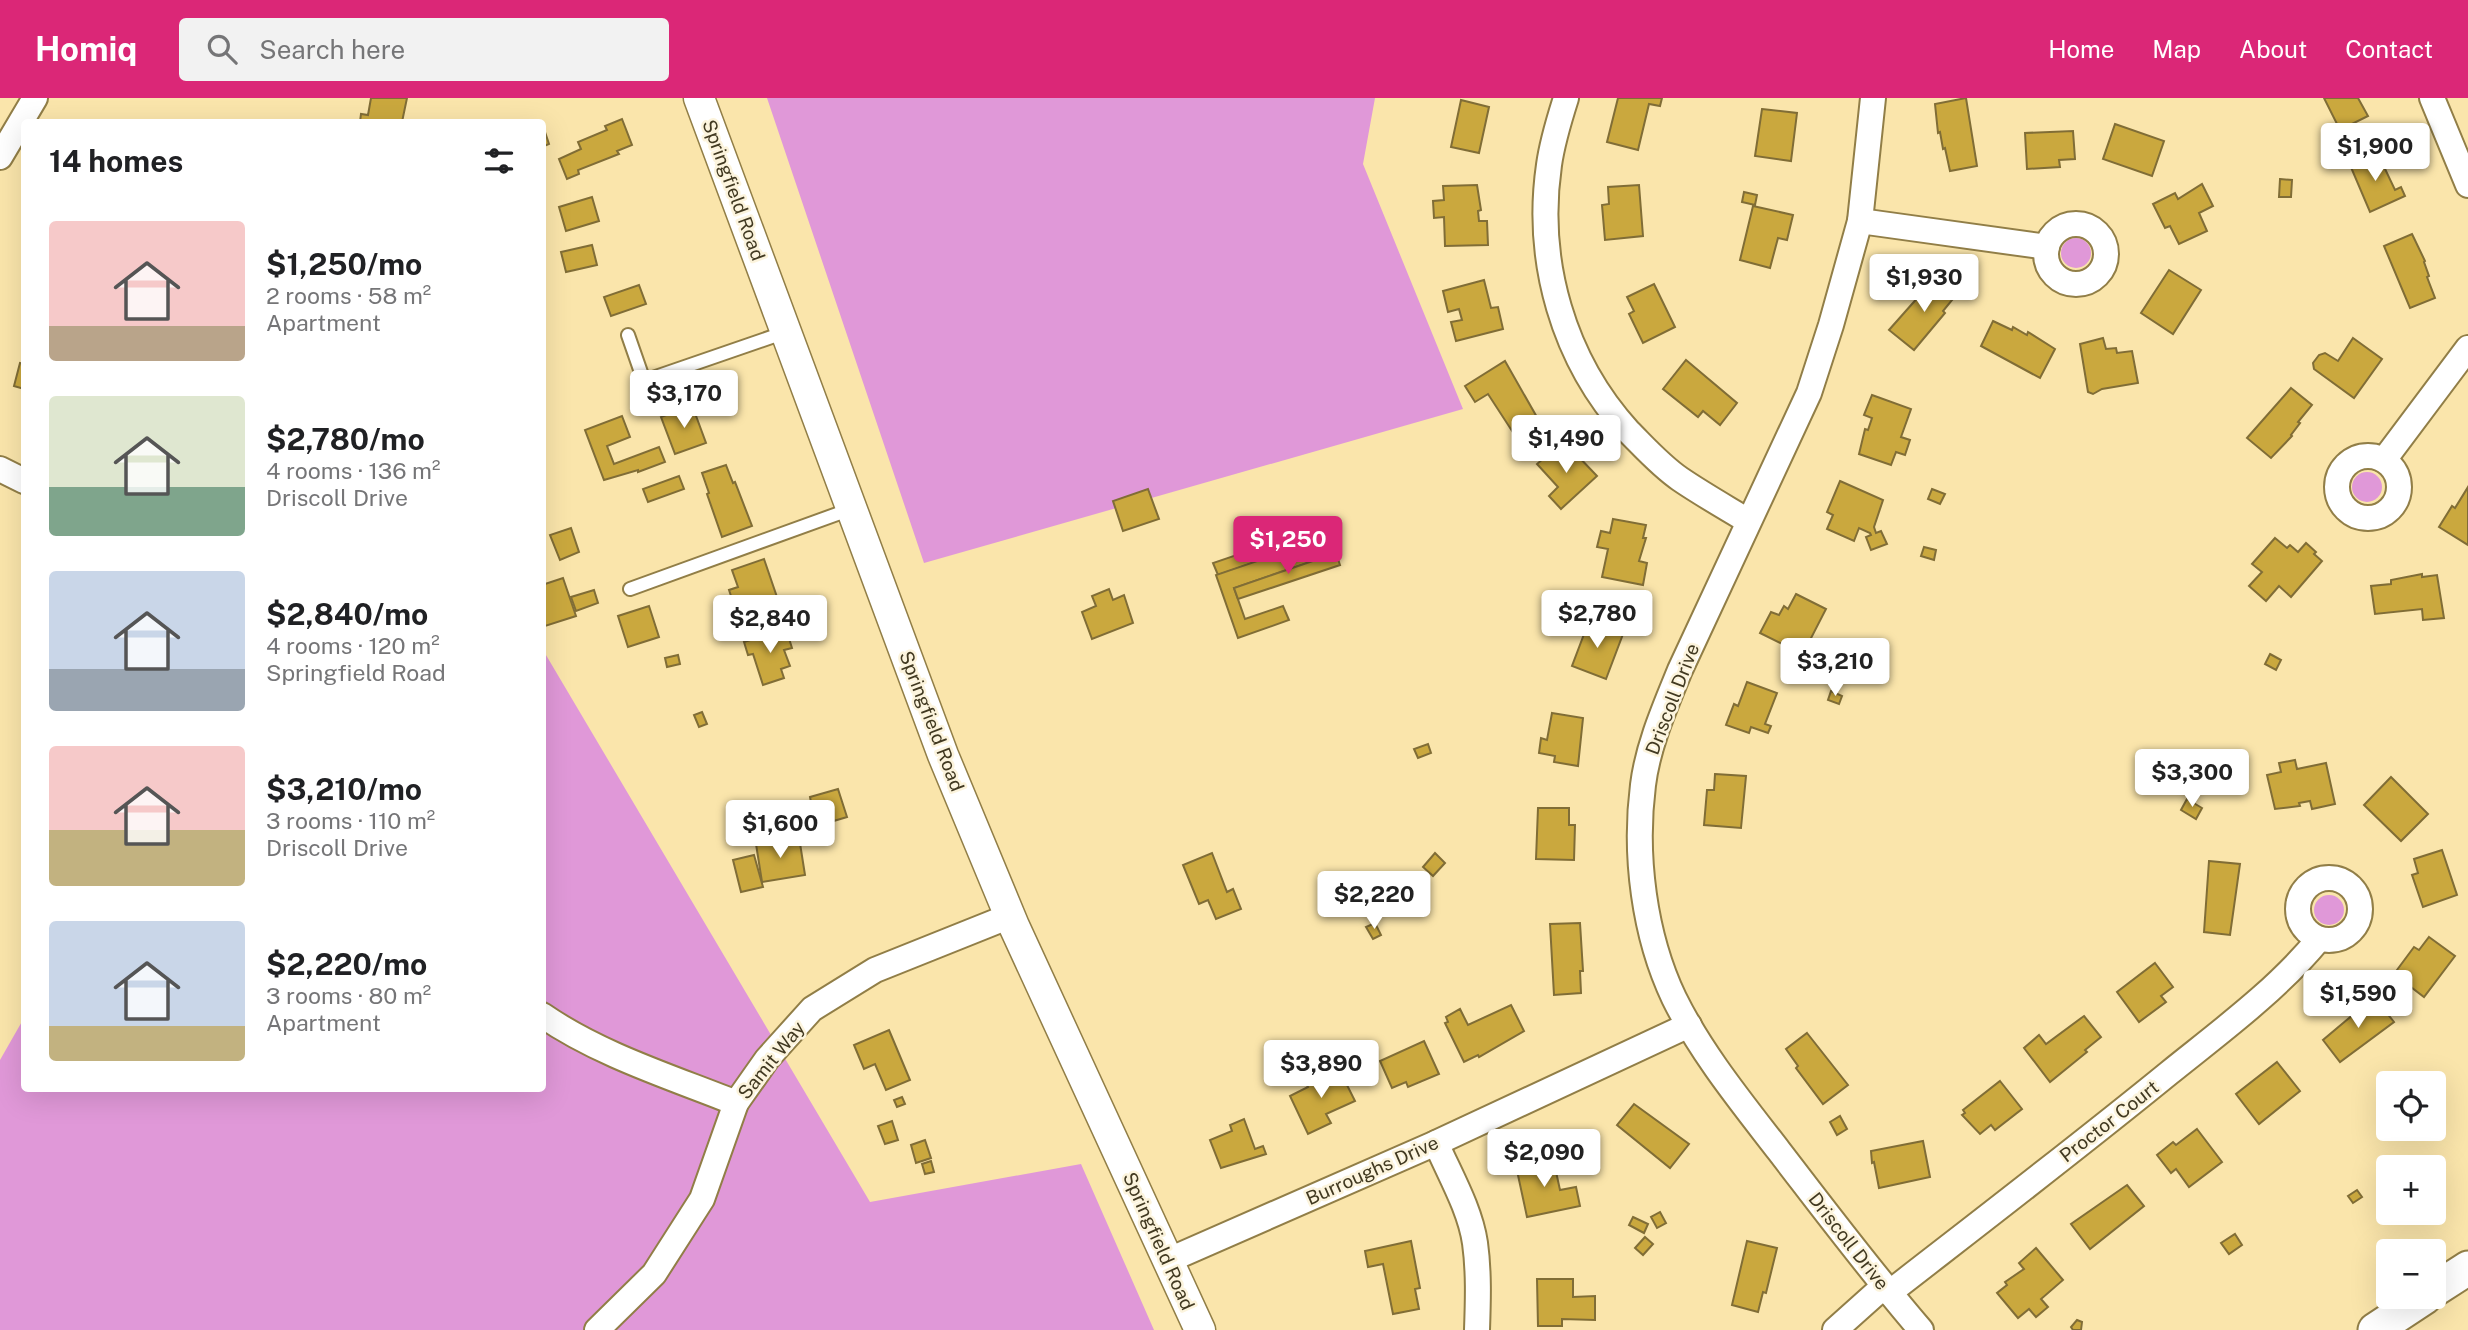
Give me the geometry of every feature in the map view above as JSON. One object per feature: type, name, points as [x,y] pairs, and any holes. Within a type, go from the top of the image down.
[{"type":"main road","points":[[2446,1282],[2468,1268]]},
{"type":"main road","points":[[2375,1330],[2407,1309]]},
{"type":"street","points":[[23,119],[35,98]]},
{"type":"street","name":"Springfield Road","points":[[699,98],[943,755],[1010,916],[1200,1330]]},
{"type":"street","points":[[1566,98],[1549,165],[1545,213],[1547,253],[1552,280],[1568,337],[1600,396],[1645,449],[1678,478],[1748,521]]},
{"type":"street","name":"Driscoll Drive","points":[[1873,98],[1860,221],[1831,325],[1808,393],[1661,716],[1643,785],[1640,820],[1641,869],[1662,971],[1689,1025],[1750,1112],[1886,1290],[1921,1330]]},
{"type":"street","points":[[2432,98],[2468,185]]},
{"type":"street","points":[[0,157],[21,122]]},
{"type":"street","points":[[1860,221],[2047,247]]},
{"type":"street","points":[[2384,460],[2468,348]]},
{"type":"street","points":[[0,469],[21,480]]},
{"type":"street","name":"Samit Way","points":[[597,1330],[654,1274],[702,1199],[736,1103],[767,1059],[813,1009],[875,970],[1010,916]]},
{"type":"street","name":"Proctor Court","points":[[1835,1330],[2130,1104],[2266,995],[2293,970],[2319,939]]},
{"type":"street","points":[[546,1018],[566,1031],[641,1065],[736,1103]]},
{"type":"street","name":"Burroughs Drive","points":[[1169,1260],[1436,1143],[1689,1025]]},
{"type":"street","points":[[1436,1143],[1468,1216],[1475,1242],[1477,1330]]},
{"type":"lane","points":[[628,335],[644,381],[786,331]]},
{"type":"lane","points":[[629,589],[852,509]]},
{"type":"shaded area","points":[[767,98],[1375,98],[1363,164],[1463,409],[924,563]]},
{"type":"shaded area","points":[[2076,238],[2087,242],[2091,253],[2087,264],[2076,268],[2065,264],[2061,253],[2065,242]]},
{"type":"shaded area","points":[[2367,472],[2373,473],[2381,481],[2381,493],[2373,501],[2367,502],[2361,501],[2353,493],[2352,487],[2353,481],[2361,473]]},
{"type":"shaded area","points":[[546,655],[870,1202],[1081,1164],[1154,1330],[0,1330],[0,1060],[21,1023],[21,1092],[546,1092]]},
{"type":"shaded area","points":[[2329,895],[2335,896],[2343,904],[2343,916],[2335,924],[2329,925],[2323,924],[2315,916],[2314,910],[2315,904],[2323,896]]},
{"type":"building","points":[[371,98],[407,98],[403,119],[360,119],[361,114],[368,115]]},
{"type":"building","points":[[1618,98],[1662,98],[1660,106],[1649,104],[1638,150],[1607,142]]},
{"type":"building","points":[[1966,98],[1977,166],[1950,171],[1940,132],[1938,133],[1935,104]]},
{"type":"building","points":[[2324,98],[2358,98],[2368,116],[2340,130]]},
{"type":"building","points":[[1461,100],[1489,107],[1479,153],[1451,147]]},
{"type":"building","points":[[1762,109],[1797,113],[1791,161],[1755,156]]},
{"type":"building","points":[[622,119],[632,145],[617,151],[619,154],[578,170],[579,174],[567,179],[559,159],[581,149],[578,142],[607,130],[605,126]]},
{"type":"building","points":[[2115,124],[2164,141],[2152,176],[2103,159]]},
{"type":"building","points":[[2073,131],[2075,159],[2059,160],[2060,167],[2027,169],[2025,133]]},
{"type":"building","points":[[2377,152],[2395,190],[2401,187],[2405,196],[2370,212],[2350,165]]},
{"type":"building","points":[[2280,179],[2292,180],[2291,197],[2279,197]]},
{"type":"building","points":[[2202,184],[2213,206],[2199,213],[2207,231],[2179,244],[2170,226],[2165,228],[2153,204],[2175,193],[2178,199]]},
{"type":"building","points":[[1477,185],[1481,210],[1478,211],[1479,221],[1487,221],[1488,245],[1445,246],[1444,217],[1434,218],[1433,201],[1444,200],[1443,186]]},
{"type":"building","points":[[1639,185],[1643,236],[1605,240],[1602,205],[1609,204],[1608,187]]},
{"type":"building","points":[[1744,192],[1757,195],[1755,205],[1742,202]]},
{"type":"building","points":[[592,197],[599,221],[566,231],[559,207]]},
{"type":"building","points":[[1753,206],[1793,215],[1787,240],[1778,238],[1770,268],[1740,260]]},
{"type":"building","points":[[2412,234],[2425,261],[2429,276],[2427,277],[2435,298],[2410,308],[2384,246]]},
{"type":"building","points":[[592,245],[597,265],[566,272],[561,252]]},
{"type":"building","points":[[2169,270],[2201,290],[2173,334],[2141,313]]},
{"type":"building","points":[[1936,277],[1957,294],[1914,350],[1889,330]]},
{"type":"building","points":[[1484,280],[1491,308],[1498,307],[1503,329],[1456,341],[1451,322],[1462,320],[1459,309],[1448,312],[1443,291]]},
{"type":"building","points":[[1654,284],[1675,327],[1643,343],[1629,314],[1634,311],[1627,297]]},
{"type":"building","points":[[639,285],[646,304],[611,316],[604,297]]},
{"type":"building","points":[[1993,321],[2027,335],[2028,332],[2055,349],[2040,378],[1981,346]]},
{"type":"building","points":[[2103,338],[2106,349],[2116,348],[2117,353],[2132,351],[2138,383],[2102,389],[2093,394],[2088,392],[2080,344]]},
{"type":"building","points":[[2353,338],[2382,359],[2354,398],[2314,369],[2313,363],[2319,355],[2325,353],[2338,361]]},
{"type":"building","points":[[1686,360],[1737,403],[1720,425],[1703,411],[1698,417],[1663,389]]},
{"type":"building","points":[[1505,361],[1538,419],[1514,434],[1488,394],[1475,402],[1465,386]]},
{"type":"building","points":[[20,363],[21,363],[21,388],[14,386]]},
{"type":"building","points":[[2291,388],[2312,405],[2298,422],[2300,423],[2292,436],[2271,458],[2247,438]]},
{"type":"building","points":[[1872,395],[1911,409],[1901,437],[1910,440],[1905,455],[1896,452],[1891,465],[1859,454],[1865,429],[1868,430],[1872,418],[1864,415]]},
{"type":"building","points":[[692,405],[706,443],[675,454],[661,417]]},
{"type":"building","points":[[622,416],[630,437],[607,446],[614,464],[659,447],[665,462],[604,480],[585,430]]},
{"type":"building","points":[[1559,445],[1571,457],[1575,453],[1597,476],[1561,509],[1549,496],[1558,487],[1537,464]]},
{"type":"building","points":[[726,465],[752,526],[722,537],[702,473]]},
{"type":"building","points":[[679,476],[684,489],[648,502],[643,489]]},
{"type":"building","points":[[1840,481],[1883,500],[1874,527],[1876,533],[1881,531],[1887,544],[1871,550],[1866,537],[1871,535],[1870,533],[1859,528],[1854,541],[1827,529],[1833,515],[1827,512]]},
{"type":"building","points":[[2468,487],[2468,545],[2439,527]]},
{"type":"building","points":[[1148,489],[1159,519],[1123,531],[1113,501]]},
{"type":"building","points":[[1932,489],[1945,494],[1940,504],[1928,499]]},
{"type":"building","points":[[1613,519],[1646,525],[1643,538],[1646,538],[1639,561],[1647,563],[1643,585],[1602,577],[1608,549],[1597,547],[1601,531],[1610,533]]},
{"type":"building","points":[[1325,525],[1328,537],[1218,575],[1213,563]]},
{"type":"building","points":[[571,528],[579,552],[560,560],[550,535]]},
{"type":"building","points":[[1331,536],[1337,553],[1234,588],[1245,619],[1283,606],[1289,620],[1238,638],[1216,575]]},
{"type":"building","points":[[2275,538],[2287,548],[2290,545],[2298,552],[2306,543],[2322,561],[2291,597],[2279,586],[2266,601],[2249,586],[2262,572],[2252,564]]},
{"type":"building","points":[[1924,547],[1936,550],[1934,560],[1921,556]]},
{"type":"building","points":[[1336,553],[1340,565],[1238,599],[1234,588]]},
{"type":"building","points":[[764,559],[779,603],[748,614],[745,608],[736,611],[729,590],[738,587],[732,570]]},
{"type":"building","points":[[2422,574],[2422,577],[2437,575],[2444,618],[2423,620],[2422,609],[2375,614],[2371,586],[2391,584],[2391,580]]},
{"type":"building","points":[[563,578],[576,616],[546,626],[546,584]]},
{"type":"building","points":[[1109,589],[1113,600],[1124,595],[1133,623],[1092,639],[1082,612],[1096,606],[1092,596]]},
{"type":"building","points":[[594,590],[598,603],[576,611],[571,597]]},
{"type":"building","points":[[1796,594],[1826,609],[1809,642],[1808,650],[1803,654],[1760,633],[1771,612],[1779,615],[1784,606],[1788,609]]},
{"type":"building","points":[[649,606],[659,637],[628,647],[618,616]]},
{"type":"building","points":[[1589,621],[1623,634],[1606,679],[1572,666]]},
{"type":"building","points":[[786,629],[792,648],[784,650],[790,666],[781,669],[784,678],[763,685],[753,654],[748,655],[744,642]]},
{"type":"building","points":[[2270,654],[2281,660],[2276,670],[2265,664]]},
{"type":"building","points":[[678,655],[680,664],[667,667],[665,658]]},
{"type":"building","points":[[1747,682],[1777,693],[1765,724],[1771,726],[1768,733],[1751,727],[1749,733],[1726,725],[1734,704],[1738,706]]},
{"type":"building","points":[[1831,691],[1842,696],[1839,704],[1828,700]]},
{"type":"building","points":[[702,712],[707,724],[699,727],[694,715]]},
{"type":"building","points":[[1552,713],[1583,718],[1578,766],[1554,762],[1555,756],[1539,753],[1541,738],[1547,740]]},
{"type":"building","points":[[1428,744],[1431,753],[1418,758],[1414,749]]},
{"type":"building","points":[[2295,760],[2297,769],[2326,763],[2335,804],[2312,809],[2310,801],[2299,803],[2300,806],[2275,809],[2267,775],[2281,772],[2279,763]]},
{"type":"building","points":[[1715,774],[1746,776],[1741,828],[1704,825],[1707,790],[1714,790]]},
{"type":"building","points":[[2391,777],[2428,814],[2401,841],[2364,805]]},
{"type":"building","points":[[838,789],[847,817],[817,826],[815,819],[793,826],[788,809],[811,802],[810,797]]},
{"type":"building","points":[[2187,799],[2202,808],[2196,819],[2181,810]]},
{"type":"building","points":[[1538,808],[1569,808],[1569,825],[1575,825],[1574,860],[1536,859]]},
{"type":"building","points":[[799,837],[805,875],[762,882],[756,844]]},
{"type":"building","points":[[2442,850],[2457,895],[2423,907],[2412,875],[2418,873],[2414,859]]},
{"type":"building","points":[[1212,853],[1227,892],[1233,889],[1241,909],[1216,919],[1208,900],[1199,904],[1183,865]]},
{"type":"building","points":[[1435,853],[1445,863],[1433,876],[1423,867]]},
{"type":"building","points":[[754,855],[763,887],[741,892],[733,860]]},
{"type":"building","points":[[2209,861],[2240,864],[2230,935],[2204,932]]},
{"type":"building","points":[[1375,923],[1381,935],[1373,939],[1366,927]]},
{"type":"building","points":[[1580,923],[1583,971],[1580,971],[1581,993],[1554,995],[1550,924]]},
{"type":"building","points":[[2429,937],[2455,956],[2424,997],[2394,974],[2414,947],[2419,950]]},
{"type":"building","points":[[2155,963],[2173,987],[2161,996],[2166,1002],[2139,1022],[2117,992]]},
{"type":"building","points":[[2374,997],[2394,1022],[2340,1062],[2323,1040]]},
{"type":"building","points":[[1511,1005],[1524,1031],[1479,1057],[1478,1055],[1464,1062],[1445,1023],[1448,1022],[1446,1017],[1460,1009],[1468,1025]]},
{"type":"building","points":[[2084,1016],[2101,1037],[2050,1082],[2024,1048],[2039,1035],[2046,1044]]},
{"type":"building","points":[[889,1030],[910,1080],[886,1090],[875,1064],[864,1069],[854,1045]]},
{"type":"building","points":[[1807,1033],[1848,1085],[1823,1104],[1796,1068],[1798,1066],[1786,1049]]},
{"type":"building","points":[[1424,1041],[1439,1074],[1408,1087],[1406,1082],[1392,1088],[1380,1061]]},
{"type":"building","points":[[2277,1062],[2300,1091],[2259,1124],[2236,1094]]},
{"type":"building","points":[[1316,1070],[1322,1082],[1341,1073],[1355,1101],[1326,1114],[1331,1123],[1308,1134],[1290,1096],[1308,1087],[1303,1076]]},
{"type":"building","points":[[2000,1081],[2022,1109],[1995,1130],[1991,1125],[1980,1134],[1962,1115],[1965,1113],[1963,1110]]},
{"type":"building","points":[[902,1097],[905,1104],[897,1107],[894,1100]]},
{"type":"building","points":[[1634,1104],[1689,1144],[1670,1168],[1617,1125]]},
{"type":"building","points":[[1840,1116],[1847,1129],[1837,1135],[1830,1122]]},
{"type":"building","points":[[1244,1119],[1255,1149],[1263,1146],[1266,1154],[1221,1168],[1210,1140],[1232,1131],[1230,1125]]},
{"type":"building","points":[[892,1121],[898,1140],[885,1144],[878,1126]]},
{"type":"building","points":[[2197,1129],[2222,1162],[2189,1187],[2176,1169],[2171,1173],[2157,1155],[2173,1142],[2176,1145]]},
{"type":"building","points":[[925,1140],[931,1158],[916,1163],[911,1145]]},
{"type":"building","points":[[1923,1141],[1930,1177],[1879,1188],[1871,1151]]},
{"type":"building","points":[[1553,1158],[1560,1190],[1576,1187],[1580,1206],[1527,1217],[1516,1166]]},
{"type":"building","points":[[931,1161],[934,1172],[925,1174],[922,1164]]},
{"type":"building","points":[[2127,1185],[2144,1206],[2090,1249],[2071,1224]]},
{"type":"building","points":[[2357,1190],[2362,1197],[2353,1203],[2348,1196]]},
{"type":"building","points":[[1660,1212],[1666,1223],[1657,1228],[1651,1217]]},
{"type":"building","points":[[1633,1217],[1648,1224],[1644,1233],[1629,1225]]},
{"type":"building","points":[[2235,1234],[2242,1245],[2229,1254],[2221,1243]]},
{"type":"building","points":[[1645,1237],[1653,1244],[1643,1255],[1635,1248]]},
{"type":"building","points":[[1411,1241],[1420,1288],[1415,1289],[1419,1309],[1393,1314],[1383,1264],[1368,1267],[1365,1251]]},
{"type":"building","points":[[1747,1241],[1777,1248],[1766,1293],[1763,1292],[1758,1312],[1732,1305]]},
{"type":"building","points":[[2036,1248],[2063,1280],[2041,1299],[2048,1307],[2036,1317],[2029,1309],[2018,1318],[1997,1293],[2007,1285],[2005,1282],[2024,1269],[2019,1263]]},
{"type":"building","points":[[1537,1279],[1573,1279],[1573,1297],[1595,1296],[1595,1320],[1562,1319],[1562,1326],[1538,1326]]},
{"type":"building","points":[[2077,1320],[2082,1322],[2081,1330],[2073,1330],[2071,1327]]}]
